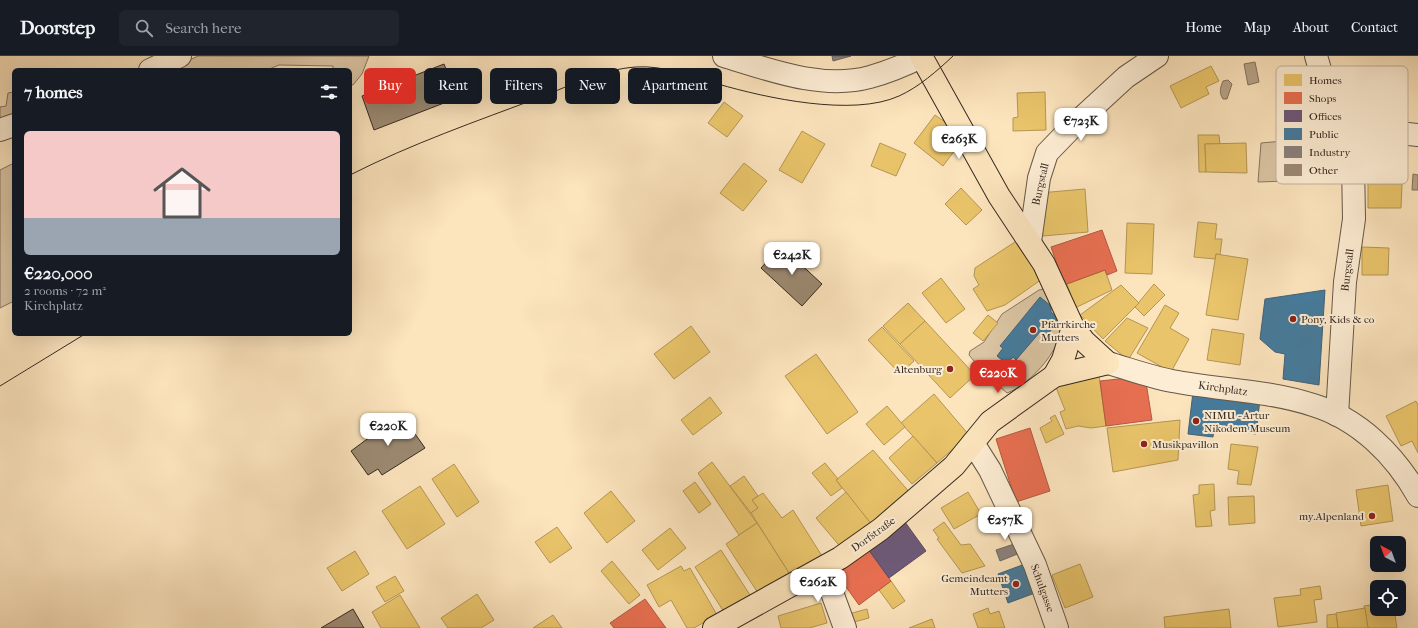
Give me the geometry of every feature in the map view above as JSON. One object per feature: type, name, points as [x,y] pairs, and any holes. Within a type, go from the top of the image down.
[{"type":"main road","name":"Kirchplatz","points":[[921,56],[999,196],[1052,278],[1073,327],[1084,341],[1108,363]]},
{"type":"main road","name":"Kirchplatz","points":[[1054,376],[1063,360],[1073,327]]},
{"type":"main road","name":"Kirchplatz","points":[[973,443],[984,428],[998,414],[1054,376],[1108,363]]},
{"type":"main road","name":"Dorfstraße","points":[[714,628],[823,568],[861,544],[902,513],[954,466],[973,443]]},
{"type":"street","points":[[154,68],[180,56]]},
{"type":"street","points":[[724,56],[806,79],[829,81],[869,78],[921,56]]},
{"type":"street","name":"Burgstall","points":[[1030,242],[1039,178],[1047,153],[1077,122],[1126,77],[1157,56]]},
{"type":"street","name":"Burgstall","points":[[1316,56],[1319,66]]},
{"type":"street","points":[[0,130],[12,126]]},
{"type":"street","points":[[1408,134],[1418,135]]},
{"type":"street","name":"Burgstall","points":[[1337,415],[1345,282],[1354,219],[1353,184]]},
{"type":"street","name":"Kirchplatz","points":[[1108,363],[1172,381],[1280,396],[1314,405],[1337,415],[1378,444],[1407,477],[1418,496]]},
{"type":"street","name":"Schulgasse","points":[[973,443],[990,470],[1035,564],[1057,628]]},
{"type":"street","points":[[823,568],[845,628]]},
{"type":"shaded area","points":[[198,56],[369,56],[362,74],[353,85],[352,68],[333,68],[333,66],[279,65],[272,68],[172,68]]},
{"type":"shaded area","points":[[1255,62],[1259,82],[1248,85],[1244,64]]},
{"type":"shaded area","points":[[1228,80],[1232,84],[1227,99],[1223,99],[1220,93],[1221,86],[1223,81]]},
{"type":"shaded area","points":[[12,92],[12,116],[0,119],[0,107],[6,106],[8,93]]},
{"type":"shaded area","points":[[1276,142],[1276,181],[1258,182],[1261,143]]},
{"type":"shaded area","points":[[12,164],[12,302],[0,308],[0,170]]},
{"type":"shaded area","points":[[1413,174],[1418,175],[1418,190],[1412,190]]},
{"type":"shaded area","points":[[1048,288],[1061,317],[1062,328],[1059,339],[1053,351],[1036,373],[1016,389],[1007,393],[985,374],[969,355],[970,351],[984,342],[1002,314],[1039,290]]},
{"type":"building: Homes","points":[[1211,66],[1219,81],[1206,87],[1209,94],[1181,108],[1170,86]]},
{"type":"building: Homes","points":[[1045,92],[1046,130],[1013,131],[1013,118],[1018,117],[1017,93]]},
{"type":"building: Homes","points":[[724,102],[743,116],[727,137],[708,123]]},
{"type":"building: Homes","points":[[935,115],[952,127],[949,133],[961,142],[943,166],[914,143]]},
{"type":"building: Homes","points":[[802,131],[825,144],[802,183],[779,170]]},
{"type":"building: Homes","points":[[1198,135],[1219,135],[1220,144],[1205,144],[1206,172],[1199,172]]},
{"type":"building: Homes","points":[[880,143],[906,154],[896,176],[871,166]]},
{"type":"building: Homes","points":[[1246,143],[1247,173],[1206,172],[1205,144]]},
{"type":"building: Homes","points":[[744,163],[767,181],[743,211],[720,193]]},
{"type":"building: Homes","points":[[1368,184],[1402,184],[1401,208],[1368,208]]},
{"type":"building: Homes","points":[[961,188],[982,210],[966,225],[945,204]]},
{"type":"building: Homes","points":[[1085,189],[1088,232],[1043,236],[1039,193]]},
{"type":"building: Homes","points":[[1198,222],[1217,224],[1215,239],[1222,239],[1220,255],[1216,254],[1215,259],[1194,257]]},
{"type":"building: Homes","points":[[1127,223],[1154,224],[1152,274],[1125,273]]},
{"type":"building: Homes","points":[[1018,240],[1045,277],[1005,305],[987,311],[973,289],[979,285],[974,276],[975,268]]},
{"type":"building: Homes","points":[[1362,247],[1389,248],[1388,275],[1362,275]]},
{"type":"building: Homes","points":[[1216,254],[1248,259],[1238,320],[1206,315]]},
{"type":"building: Homes","points":[[1105,270],[1112,290],[1075,308],[1067,284]]},
{"type":"building: Homes","points":[[941,278],[965,309],[946,323],[922,293]]},
{"type":"building: Homes","points":[[1154,284],[1165,295],[1144,316],[1135,307]]},
{"type":"building: Homes","points":[[1121,285],[1139,303],[1103,339],[1080,315]]},
{"type":"building: Homes","points":[[908,303],[925,321],[900,344],[883,326]]},
{"type":"building: Homes","points":[[1165,305],[1179,313],[1170,328],[1189,339],[1171,372],[1137,353]]},
{"type":"building: Homes","points":[[988,315],[998,323],[983,341],[973,333]]},
{"type":"building: Homes","points":[[1127,318],[1148,328],[1128,360],[1105,341]]},
{"type":"building: Homes","points":[[925,321],[975,375],[950,398],[900,344]]},
{"type":"building: Homes","points":[[691,326],[710,352],[674,379],[654,354]]},
{"type":"building: Homes","points":[[882,327],[914,361],[900,374],[868,340]]},
{"type":"building: Homes","points":[[1212,329],[1244,334],[1240,365],[1207,360]]},
{"type":"building: Homes","points":[[816,354],[858,412],[827,434],[785,376]]},
{"type":"building: Homes","points":[[1098,368],[1106,426],[1091,428],[1078,426],[1066,429],[1060,412],[1065,410],[1055,385]]},
{"type":"building: Homes","points":[[934,394],[969,435],[937,463],[901,423]]},
{"type":"building: Homes","points":[[710,397],[722,413],[693,435],[681,420]]},
{"type":"building: Homes","points":[[1416,401],[1418,405],[1418,453],[1412,441],[1401,446],[1386,416]]},
{"type":"building: Homes","points":[[887,406],[905,427],[884,445],[866,424]]},
{"type":"building: Homes","points":[[1055,415],[1064,434],[1046,443],[1040,428],[1052,421],[1050,418]]},
{"type":"building: Homes","name":"Musikpavillon","points":[[1180,420],[1178,460],[1113,472],[1107,428]]},
{"type":"building: Homes","points":[[913,436],[937,463],[912,484],[889,458]]},
{"type":"building: Homes","points":[[1231,444],[1258,447],[1251,485],[1237,484],[1239,471],[1228,469]]},
{"type":"building: Homes","points":[[873,450],[911,494],[872,525],[836,480]]},
{"type":"building: Homes","points":[[712,462],[757,523],[739,535],[698,473]]},
{"type":"building: Homes","points":[[825,463],[838,479],[836,480],[842,488],[831,496],[812,473]]},
{"type":"building: Homes","points":[[454,464],[479,502],[457,517],[432,479]]},
{"type":"building: Homes","points":[[744,476],[758,496],[752,500],[758,508],[751,513],[730,486]]},
{"type":"building: Homes","points":[[695,482],[711,504],[699,513],[683,491]]},
{"type":"building: Homes","points":[[1214,484],[1215,510],[1210,511],[1212,526],[1196,527],[1193,495],[1199,494],[1199,485]]},
{"type":"building: Homes","points":[[1388,485],[1393,521],[1361,526],[1356,490]]},
{"type":"building: Homes","points":[[420,486],[445,524],[407,549],[382,511]]},
{"type":"building: Homes","points":[[611,491],[635,521],[607,543],[584,513]]},
{"type":"building: Homes","points":[[846,492],[872,525],[843,550],[816,518]]},
{"type":"building: Homes","points":[[968,492],[981,514],[954,529],[941,508]]},
{"type":"building: Homes","points":[[763,493],[782,518],[793,510],[822,556],[791,576],[751,513],[758,508],[752,500]]},
{"type":"building: Homes","points":[[1254,496],[1255,523],[1229,525],[1228,497]]},
{"type":"building: Homes","points":[[944,522],[961,545],[970,544],[985,566],[962,573],[937,539],[939,538],[933,530]]},
{"type":"building: Homes","points":[[757,523],[789,573],[758,593],[726,544]]},
{"type":"building: Homes","points":[[557,527],[572,548],[550,563],[535,542]]},
{"type":"building: Homes","points":[[670,528],[686,548],[658,570],[642,550]]},
{"type":"building: Homes","points":[[721,550],[750,595],[724,612],[695,567]]},
{"type":"building: Homes","points":[[355,551],[369,574],[342,591],[327,568]]},
{"type":"building: Homes","points":[[612,561],[640,595],[629,604],[601,571]]},
{"type":"building: Homes","points":[[1080,564],[1093,597],[1065,608],[1052,575]]},
{"type":"building: Homes","points":[[681,566],[684,571],[690,568],[717,615],[694,628],[687,628],[671,600],[659,607],[647,585]]},
{"type":"building: Homes","points":[[395,576],[404,591],[385,602],[376,587]]},
{"type":"building: Homes","points":[[891,581],[905,601],[893,609],[879,590]]},
{"type":"building: Homes","points":[[1320,586],[1322,599],[1314,600],[1317,622],[1278,627],[1274,598],[1301,595],[1300,589]]},
{"type":"building: Homes","points":[[477,594],[494,620],[481,628],[448,628],[441,618]]},
{"type":"building: Homes","points":[[400,595],[420,628],[381,628],[372,612]]},
{"type":"building: Homes","points":[[821,603],[827,623],[809,628],[781,628],[778,616]]},
{"type":"building: Homes","points":[[1370,605],[1370,616],[1395,616],[1397,628],[1368,628],[1364,606]]},
{"type":"building: Homes","points":[[988,608],[990,614],[999,611],[1005,628],[978,628],[973,614]]},
{"type":"building: Homes","points":[[1365,608],[1368,628],[1338,628],[1336,613]]},
{"type":"building: Homes","points":[[867,609],[869,618],[854,622],[852,613]]},
{"type":"building: Homes","points":[[1229,609],[1231,628],[1165,628],[1164,617]]},
{"type":"building: Homes","points":[[1336,614],[1338,628],[1327,628],[1327,615]]},
{"type":"building: Homes","points":[[553,615],[562,628],[533,628]]},
{"type":"building: Homes","points":[[932,619],[935,628],[909,628]]},
{"type":"building: Shops","points":[[1102,230],[1117,271],[1107,275],[1105,270],[1064,285],[1051,247]]},
{"type":"building: Shops","points":[[1145,376],[1152,420],[1106,426],[1100,381]]},
{"type":"building: Shops","points":[[1030,428],[1050,491],[1016,502],[996,439]]},
{"type":"building: Shops","points":[[868,549],[891,581],[859,605],[836,573]]},
{"type":"building: Shops","points":[[645,599],[666,628],[614,628],[610,623]]},
{"type":"building: Offices","points":[[905,522],[926,551],[889,578],[868,549]]},
{"type":"building: Public","name":"Pony, Kids & co","points":[[1325,290],[1319,385],[1283,379],[1285,354],[1275,352],[1260,339],[1265,299]]},
{"type":"building: Public","name":"Pfarrkirche Mutters","points":[[1040,297],[1051,306],[1051,312],[1059,319],[1046,337],[1040,332],[1016,360],[1013,357],[1007,364],[997,356],[1003,348],[1000,346]]},
{"type":"building: Public","points":[[1193,392],[1260,399],[1256,434],[1239,432],[1239,429],[1219,426],[1218,430],[1214,429],[1213,437],[1188,434]]},
{"type":"building: Public","name":"Gemeindeamt Mutters","points":[[1025,564],[1035,593],[1008,603],[998,574]]},
{"type":"building: Industry","points":[[832,56],[851,56],[833,61]]},
{"type":"building: Industry","points":[[1017,543],[1020,553],[1000,561],[996,550]]},
{"type":"building: Other","points":[[444,64],[446,68],[434,68]]},
{"type":"building: Other","points":[[424,72],[424,104],[441,104],[374,130],[365,104],[416,104],[416,75]]},
{"type":"building: Other","points":[[781,246],[822,284],[802,306],[761,268]]},
{"type":"building: Other","points":[[401,414],[425,448],[382,475],[378,469],[368,475],[351,451]]},
{"type":"building: Other","points":[[353,609],[364,628],[321,628]]},
{"type":"tram line","points":[[352,174],[444,133],[588,78],[624,68],[657,68],[678,72],[760,95],[809,103],[858,105],[880,102],[899,96],[928,78],[953,56]]},
{"type":"tram line","points":[[0,386],[82,336]]},
{"type":"place","name":"Pony, Kids & co","points":[[1293,319]]},
{"type":"place","name":"Pfarrkirche Mutters","points":[[1033,330]]},
{"type":"place","name":"Altenburg","points":[[950,369]]},
{"type":"place","name":"NIMU - Artur Nikodem Museum","points":[[1196,421]]},
{"type":"place","name":"Musikpavillon","points":[[1144,444]]},
{"type":"place","name":"my.Alpenland","points":[[1372,516]]},
{"type":"place","name":"Gemeindeamt Mutters","points":[[1016,584]]}]
